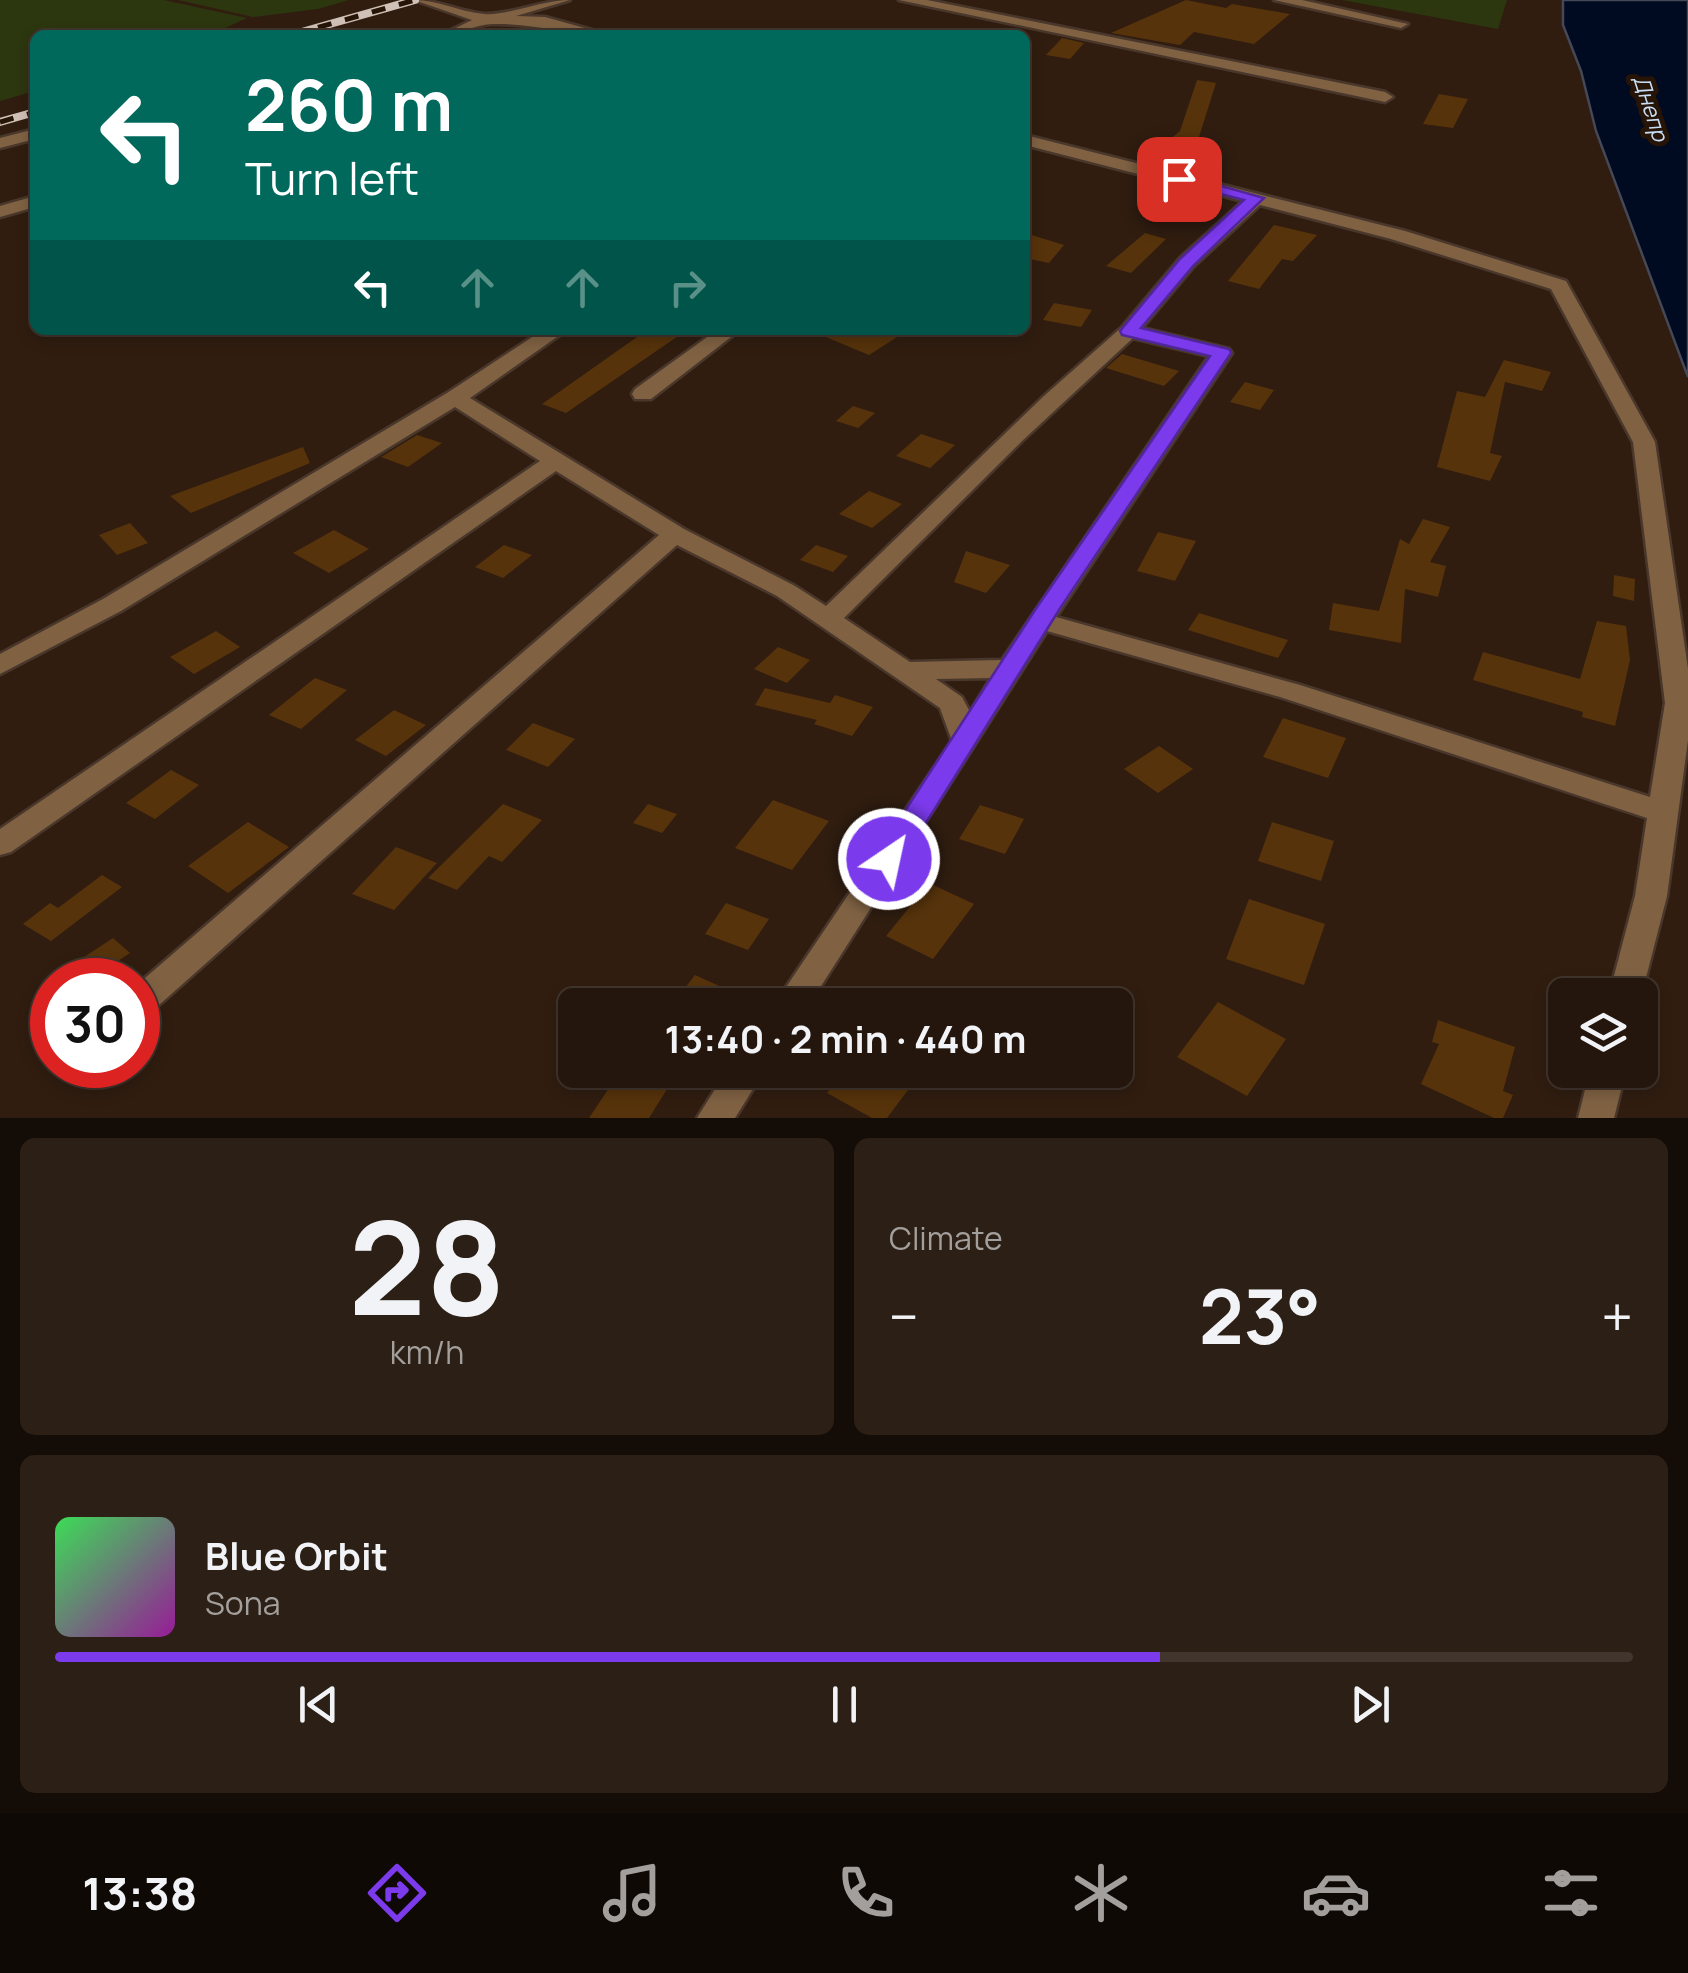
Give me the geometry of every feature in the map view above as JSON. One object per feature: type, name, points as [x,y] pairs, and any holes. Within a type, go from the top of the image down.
[{"type":"street","points":[[421,0],[485,19],[545,21],[582,30]]},
{"type":"street","points":[[460,30],[485,19],[563,0]]},
{"type":"street","points":[[906,0],[1386,97]]},
{"type":"street","points":[[1281,0],[1402,24]]},
{"type":"street","points":[[0,143],[30,135]]},
{"type":"street","points":[[1030,141],[1398,235],[1559,284],[1644,442],[1679,702],[1650,896],[1630,978]]},
{"type":"street","points":[[827,620],[918,535],[1049,399],[1129,331],[1186,262],[1256,198]]},
{"type":"street","points":[[0,212],[30,202]]},
{"type":"street","points":[[802,988],[966,741],[1040,621],[1222,353],[1129,331]]},
{"type":"street","points":[[0,665],[112,605],[455,398],[550,335]]},
{"type":"street","points":[[642,394],[723,335]]},
{"type":"street","points":[[455,398],[675,534],[786,591],[952,703],[966,741]]},
{"type":"street","points":[[0,844],[556,462]]},
{"type":"street","points":[[160,984],[675,534]]},
{"type":"street","points":[[1040,621],[1290,692],[1663,812]]},
{"type":"street","points":[[902,671],[1011,668]]},
{"type":"street","points":[[715,1118],[736,1088]]},
{"type":"street","points":[[1596,1118],[1604,1088]]},
{"type":"green space","points":[[0,0],[164,0],[247,18],[221,30],[30,30],[30,92],[0,101]]},
{"type":"green space","points":[[178,0],[349,0],[318,9],[253,17]]},
{"type":"green space","points":[[1342,0],[1507,0],[1498,29]]},
{"type":"water","name":"Днепр","points":[[1563,0],[1688,0],[1688,377],[1596,131],[1581,71],[1563,25]]},
{"type":"building","points":[[1186,0],[1290,14],[1254,44],[1194,32],[1180,45],[1111,33]]},
{"type":"building","points":[[1062,38],[1084,43],[1070,59],[1046,55]]},
{"type":"building","points":[[1197,80],[1216,83],[1194,153],[1162,146],[1180,131]]},
{"type":"building","points":[[1439,94],[1468,99],[1453,128],[1423,124]]},
{"type":"building","points":[[1274,225],[1317,235],[1293,261],[1282,259],[1259,289],[1228,281]]},
{"type":"building","points":[[1145,233],[1166,239],[1131,273],[1106,266]]},
{"type":"building","points":[[1030,235],[1064,245],[1049,263],[1030,259]]},
{"type":"building","points":[[1054,303],[1092,310],[1081,327],[1043,320]]},
{"type":"building","points":[[640,335],[680,335],[566,413],[542,404]]},
{"type":"building","points":[[821,335],[900,335],[869,355]]},
{"type":"building","points":[[1122,354],[1179,371],[1164,386],[1106,368]]},
{"type":"building","points":[[1504,360],[1551,372],[1542,391],[1505,382],[1490,453],[1502,456],[1490,481],[1437,467],[1457,391],[1485,397]]},
{"type":"building","points":[[1245,382],[1274,390],[1260,410],[1230,402]]},
{"type":"building","points":[[853,406],[875,413],[858,428],[836,421]]},
{"type":"building","points":[[921,434],[955,445],[930,468],[896,456]]},
{"type":"building","points":[[417,435],[442,443],[408,467],[381,457]]},
{"type":"building","points":[[303,447],[310,463],[191,513],[170,496]]},
{"type":"building","points":[[869,491],[902,504],[872,528],[839,514]]},
{"type":"building","points":[[1423,519],[1450,527],[1430,562],[1446,566],[1438,597],[1405,589],[1401,643],[1329,630],[1333,603],[1379,611],[1400,539],[1409,544]]},
{"type":"building","points":[[130,523],[148,543],[117,555],[99,535]]},
{"type":"building","points":[[334,530],[369,549],[329,573],[293,553]]},
{"type":"building","points":[[1158,532],[1196,541],[1175,581],[1137,571]]},
{"type":"building","points":[[504,545],[532,555],[503,578],[475,567]]},
{"type":"building","points":[[816,545],[848,556],[833,572],[800,560]]},
{"type":"building","points":[[966,551],[1010,565],[986,593],[954,582]]},
{"type":"building","points":[[1614,575],[1635,579],[1634,601],[1613,596]]},
{"type":"building","points":[[1199,613],[1288,640],[1278,658],[1188,630]]},
{"type":"building","points":[[1597,621],[1626,626],[1630,660],[1615,726],[1582,717],[1583,712],[1473,680],[1483,652],[1580,679]]},
{"type":"building","points":[[216,631],[240,647],[194,674],[170,657]]},
{"type":"building","points":[[778,647],[810,660],[787,683],[754,669]]},
{"type":"building","points":[[315,678],[347,690],[301,729],[269,715]]},
{"type":"building","points":[[765,688],[830,703],[835,695],[873,707],[852,736],[814,724],[817,720],[755,705]]},
{"type":"building","points":[[394,710],[426,725],[386,756],[355,740]]},
{"type":"building","points":[[1283,718],[1346,738],[1328,778],[1263,757]]},
{"type":"building","points":[[533,723],[575,739],[548,767],[506,750]]},
{"type":"building","points":[[1159,746],[1193,769],[1158,793],[1124,769]]},
{"type":"building","points":[[171,770],[199,785],[155,819],[126,803]]},
{"type":"building","points":[[773,800],[829,821],[792,870],[735,848]]},
{"type":"building","points":[[503,804],[542,820],[502,862],[489,856],[457,890],[428,878]]},
{"type":"building","points":[[648,804],[677,814],[662,833],[633,823]]},
{"type":"building","points":[[980,805],[1024,819],[1005,854],[959,839]]},
{"type":"building","points":[[248,822],[289,847],[228,893],[188,866]]},
{"type":"building","points":[[1272,822],[1334,841],[1321,881],[1258,861]]},
{"type":"building","points":[[396,847],[437,863],[394,910],[352,894]]},
{"type":"building","points":[[102,875],[122,887],[51,941],[23,924],[50,903],[58,908]]},
{"type":"building","points":[[929,883],[974,904],[933,959],[886,936]]},
{"type":"building","points":[[1249,899],[1325,924],[1304,985],[1226,959]]},
{"type":"building","points":[[726,903],[769,919],[748,950],[705,934]]},
{"type":"building","points":[[113,938],[130,953],[122,958],[83,958]]},
{"type":"building","points":[[695,975],[724,988],[685,988]]},
{"type":"building","points":[[1218,1002],[1286,1039],[1247,1096],[1177,1057]]},
{"type":"building","points":[[1438,1020],[1515,1047],[1503,1091],[1513,1095],[1503,1118],[1494,1118],[1421,1084],[1439,1044],[1432,1042]]},
{"type":"building","points":[[609,1088],[668,1088],[649,1118],[589,1118]]},
{"type":"building","points":[[831,1088],[910,1088],[887,1118],[872,1118],[827,1093]]},
{"type":"railway","points":[[309,30],[415,0]]},
{"type":"railway","points":[[0,122],[30,113]]},
{"type":"route","points":[[889,859],[1047,610],[1222,353],[1129,331],[1186,262],[1256,198],[1179,179]]}]
